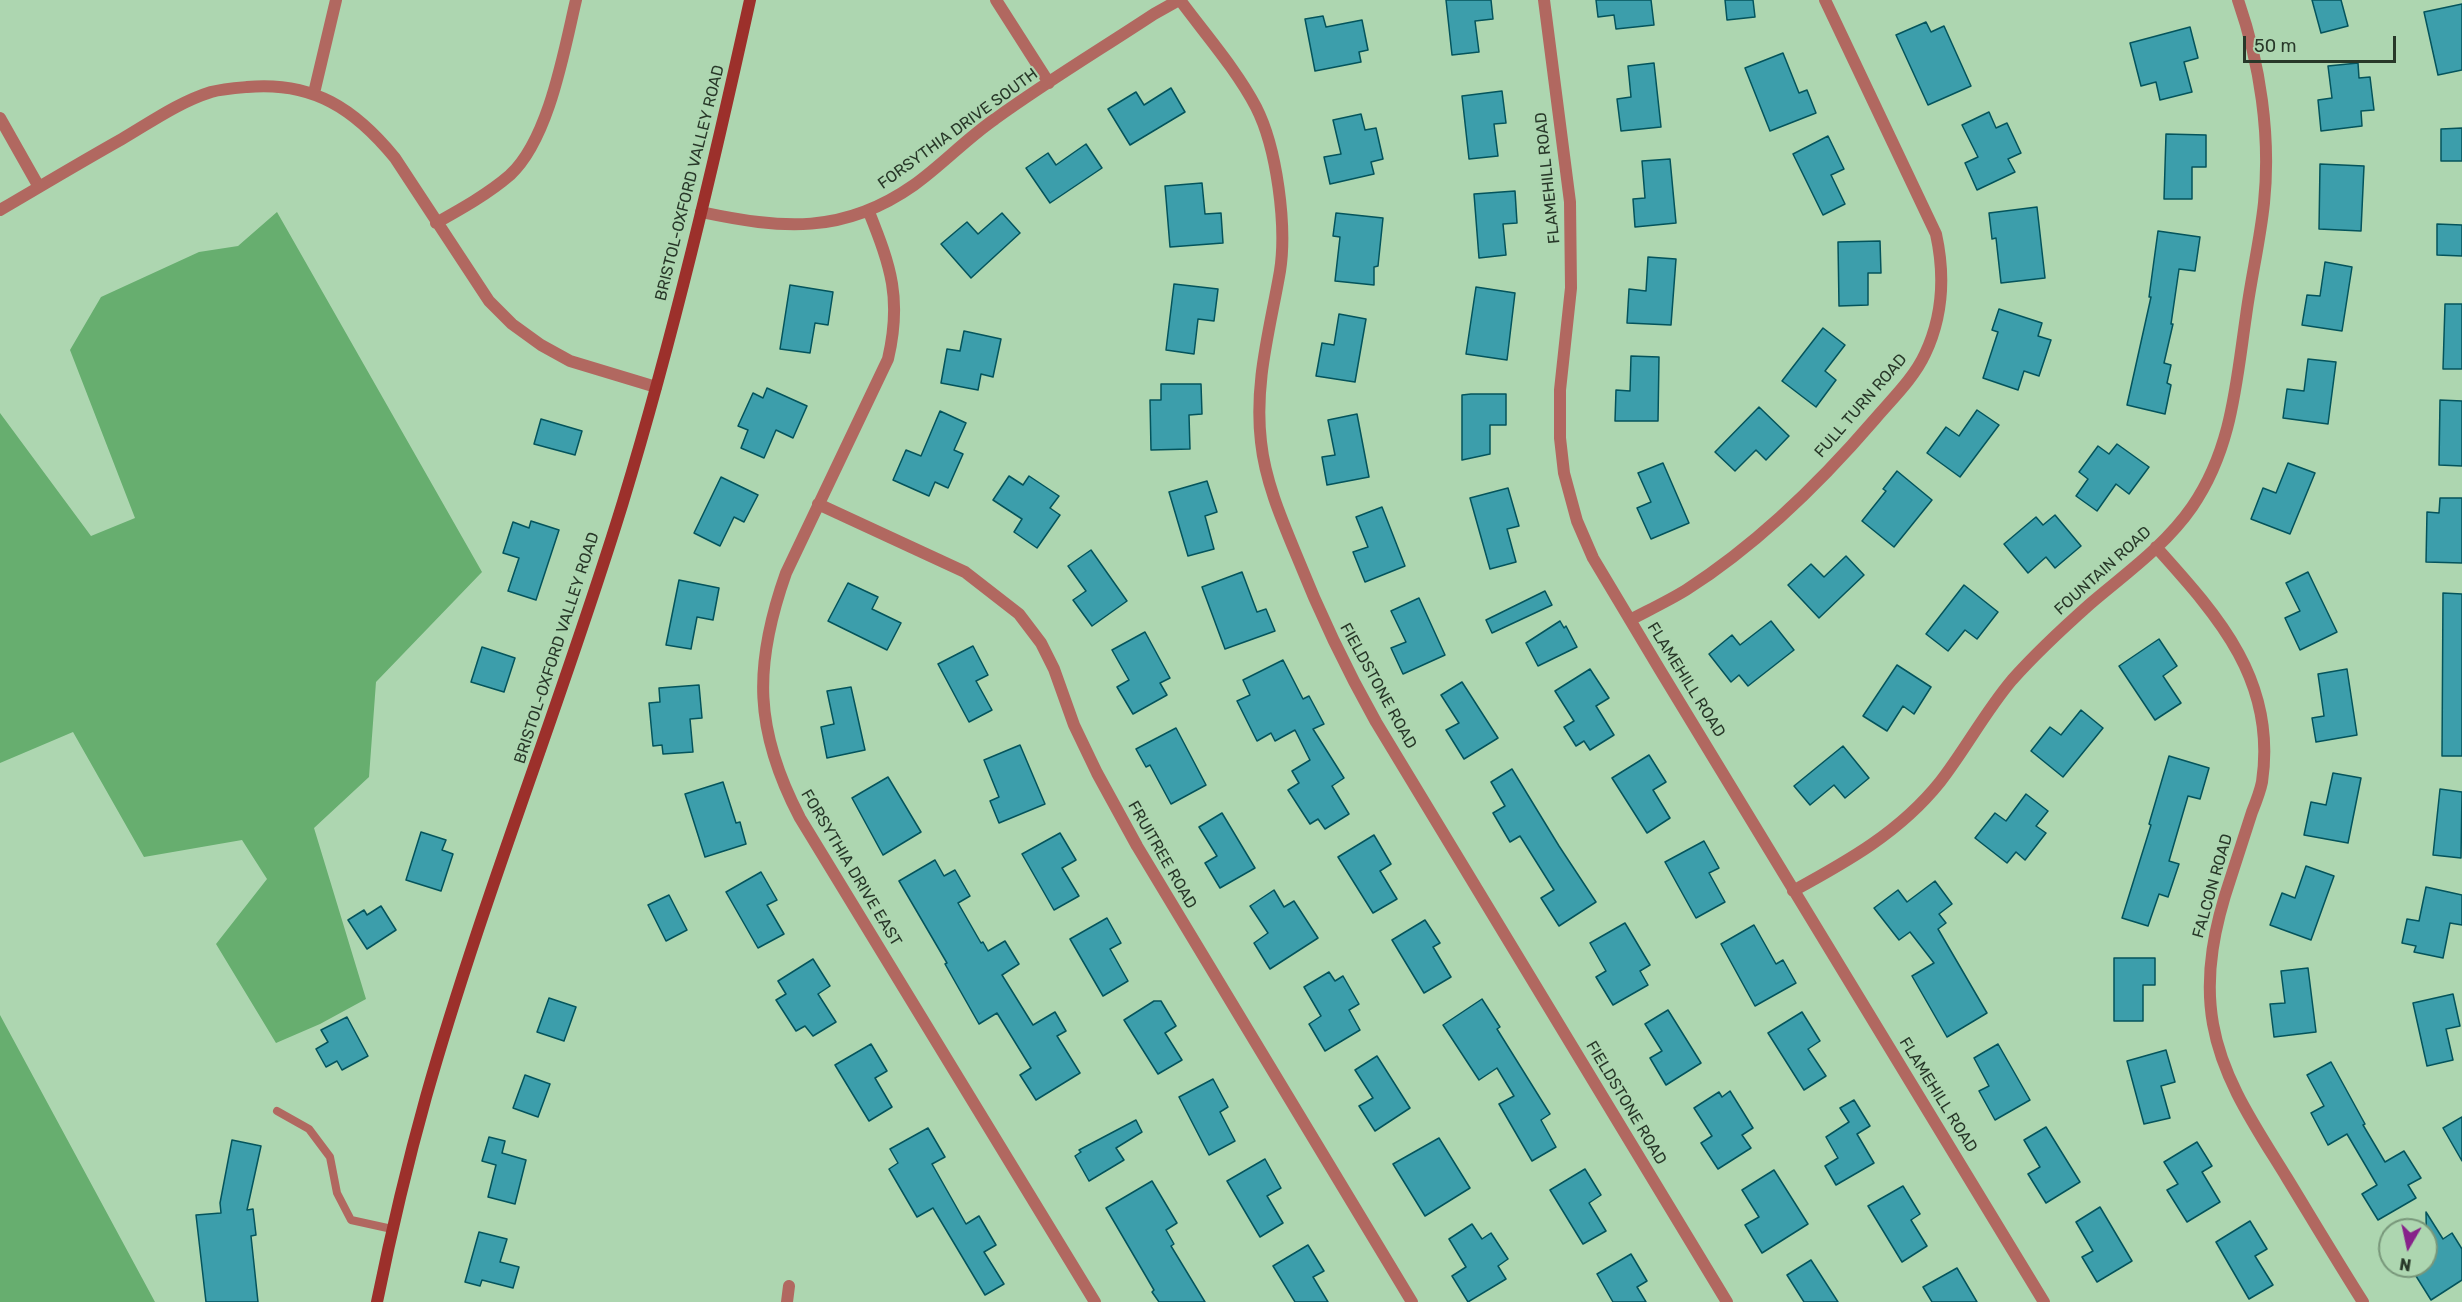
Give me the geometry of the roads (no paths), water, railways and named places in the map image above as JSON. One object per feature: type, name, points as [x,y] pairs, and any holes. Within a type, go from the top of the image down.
[{"type":"main road","name":"BRISTOL-OXFORD VALLEY ROAD","points":[[377,1302],[392,1228],[431,1083],[493,887],[623,503],[656,387],[701,212],[750,0]]},
{"type":"street","points":[[314,93],[336,0]]},
{"type":"street","points":[[436,223],[509,176],[532,145],[542,126],[563,57],[576,0]]},
{"type":"street","points":[[996,0],[1049,83]]},
{"type":"street","name":"FORSYTHIA DRIVE SOUTH","points":[[701,212],[748,222],[785,225],[841,220],[869,212],[914,185],[993,120],[1179,0]]},
{"type":"street","name":"FIELDSTONE ROAD","points":[[1179,0],[1226,62],[1256,108],[1276,175],[1282,241],[1280,270],[1262,365],[1258,401],[1261,443],[1269,479],[1320,612],[1347,671],[1376,722],[1727,1302]]},
{"type":"street","name":"FLAMEHILL ROAD","points":[[1544,0],[1570,202],[1572,237],[1569,317],[1560,390],[1560,438],[1564,473],[1577,521],[1593,558],[1630,620],[2044,1302]]},
{"type":"street","name":"FULL TURN ROAD","points":[[1630,620],[1685,590],[1781,518],[1868,428],[1912,375],[1925,354],[1936,322],[1942,287],[1936,234],[1923,202],[1825,0]]},
{"type":"street","name":"FOUNTAIN ROAD","points":[[1793,891],[1846,862],[1892,831],[1911,815],[1940,782],[2011,682],[2088,606],[2156,547],[2191,508],[2205,484],[2232,416],[2264,202],[2265,150],[2258,74],[2238,0]]},
{"type":"street","points":[[0,210],[177,107],[211,92],[269,85],[289,86],[314,93],[343,108],[379,139],[395,158],[489,302],[519,330],[570,361],[656,387]]},
{"type":"street","points":[[0,118],[39,186]]},
{"type":"street","name":"FORSYTHIA DRIVE EAST","points":[[869,212],[884,249],[892,278],[896,310],[894,333],[888,358],[786,573],[773,609],[765,642],[762,672],[763,708],[769,741],[784,787],[807,828],[1095,1302]]},
{"type":"street","name":"FRUITREE ROAD","points":[[818,504],[965,572],[1019,614],[1045,652],[1096,773],[1137,846],[1412,1302]]},
{"type":"street","name":"FALCON ROAD","points":[[2156,547],[2222,624],[2237,647],[2259,702],[2262,720],[2264,755],[2262,784],[2223,900],[2212,955],[2210,996],[2220,1054],[2248,1115],[2363,1302]]},
{"type":"street","points":[[787,1302],[789,1286]]},
{"type":"lane","points":[[277,1111],[309,1130],[330,1157],[337,1193],[351,1220],[392,1228]]}]
